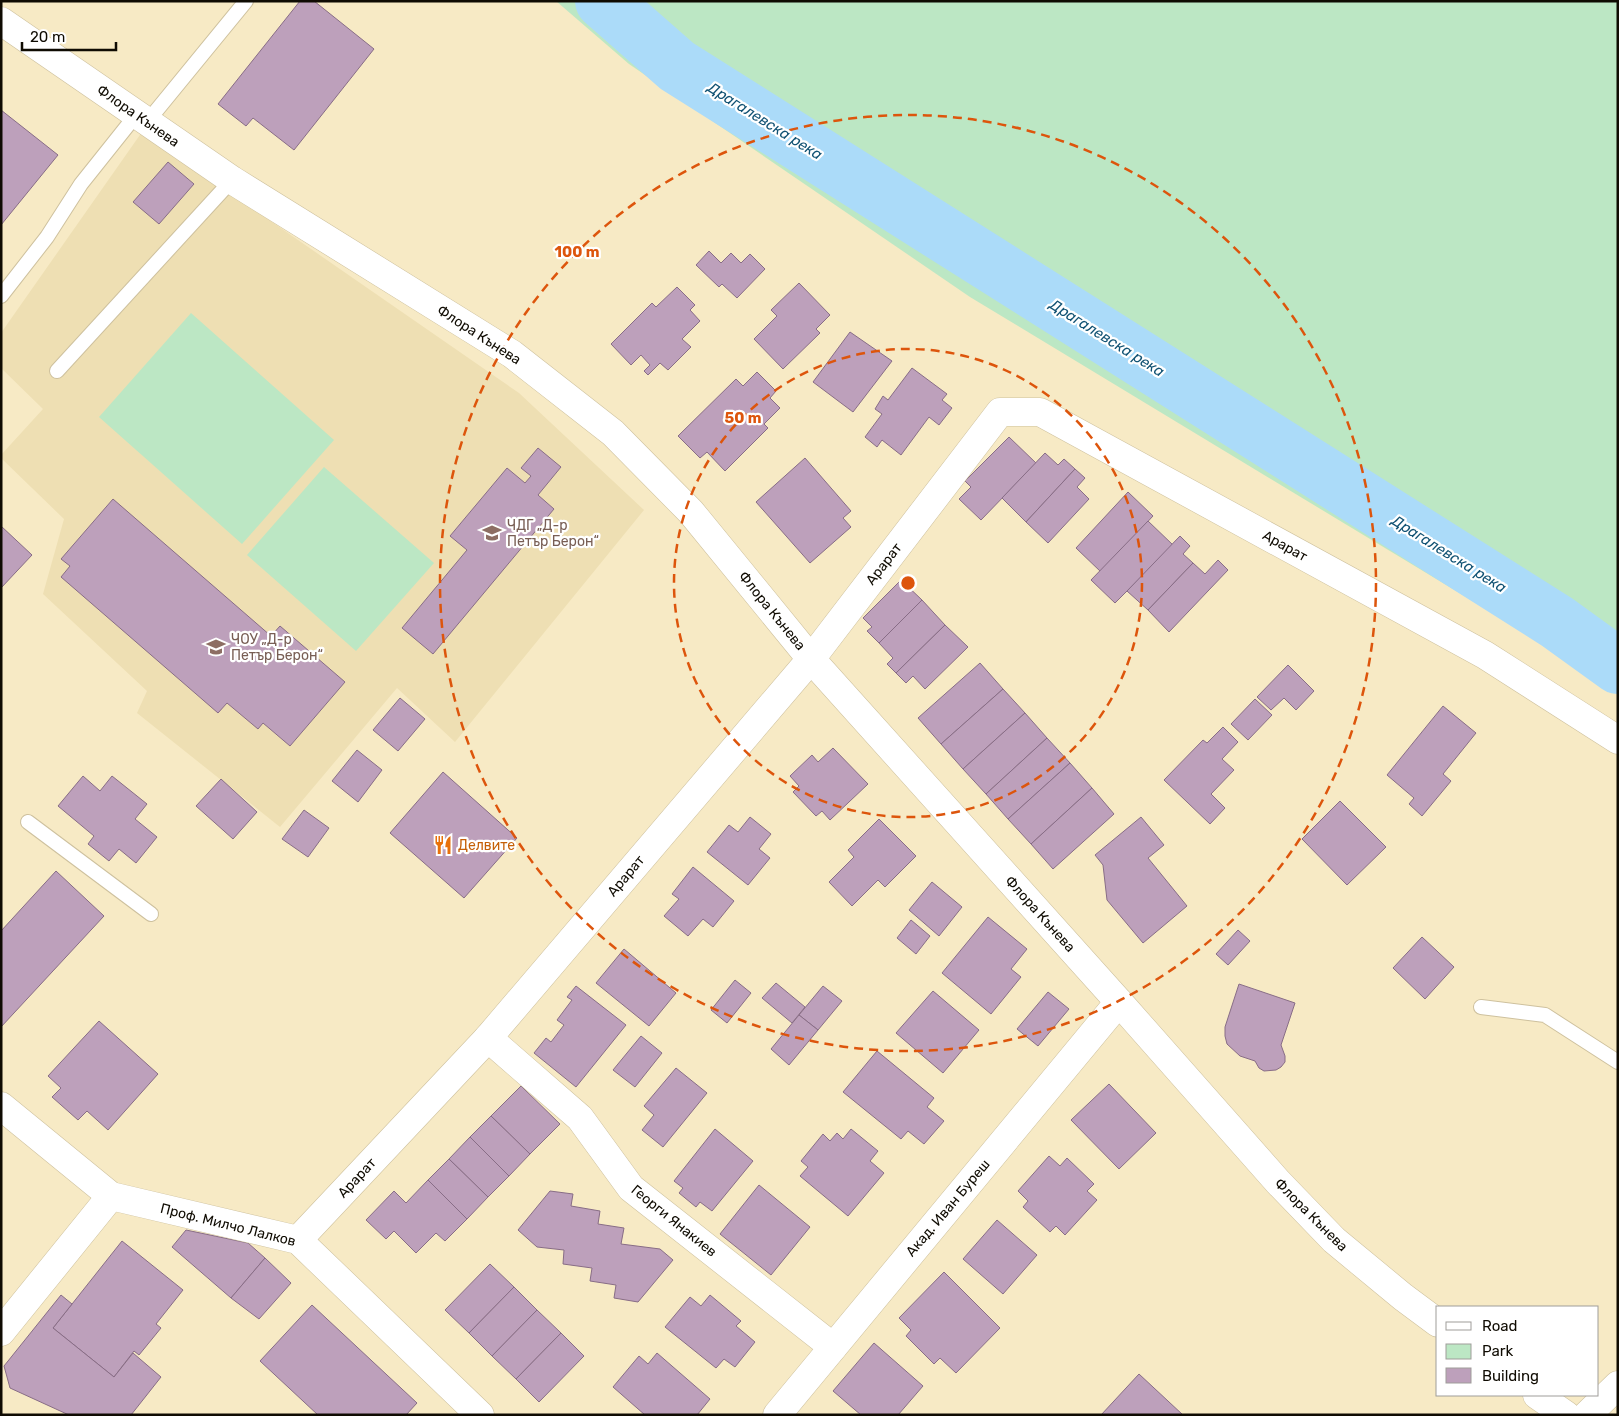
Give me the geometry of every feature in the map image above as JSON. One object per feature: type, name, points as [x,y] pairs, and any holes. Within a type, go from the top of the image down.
[{"type":"street","name":"Флора Кънева","points":[[1,21],[232,180],[512,354],[614,433],[691,512],[811,659],[1120,1002],[1278,1182],[1334,1240],[1436,1322]]},
{"type":"street","name":"Арарат","points":[[298,1240],[488,1038],[811,659],[1000,412],[1040,412],[1485,655],[1618,740]]},
{"type":"street","name":"Акад. Иван Буреш","points":[[777,1415],[1120,1002]]},
{"type":"street","name":"Георги Янакиев","points":[[488,1038],[580,1118],[631,1188],[833,1347]]},
{"type":"street","name":"Проф. Милчо Лалков","points":[[1,1106],[111,1196],[298,1240],[480,1415]]},
{"type":"street","points":[[1,1332],[111,1196]]},
{"type":"street","points":[[1588,1415],[1618,1385]]},
{"type":"street","points":[[1538,1396],[1566,1415]]},
{"type":"lane","points":[[1,296],[47,237],[81,184],[246,1]]},
{"type":"lane","points":[[57,371],[232,180]]},
{"type":"lane","points":[[28,822],[151,914]]},
{"type":"lane","points":[[1481,1007],[1545,1015],[1618,1062]]},
{"type":"shaded area","points":[[142,132],[519,393],[644,510],[455,742],[397,688],[280,827],[137,713],[147,691],[43,594],[64,519],[1,458],[1,455],[43,409],[1,368],[1,333]]},
{"type":"green space","points":[[556,1],[1618,1],[1618,689],[970,297],[629,64]]},
{"type":"green space","points":[[191,313],[334,440],[242,544],[99,417]]},
{"type":"green space","points":[[324,467],[434,563],[356,651],[247,555]]},
{"type":"building","points":[[300,1],[314,1],[374,49],[294,150],[253,118],[246,126],[218,104]]},
{"type":"building","points":[[1,110],[58,155],[1,225]]},
{"type":"building","points":[[168,162],[194,184],[159,224],[133,202]]},
{"type":"building","points":[[709,251],[721,263],[731,253],[741,263],[750,254],[765,269],[737,298],[722,284],[719,287],[696,265]]},
{"type":"building","points":[[799,283],[830,315],[816,329],[820,333],[783,369],[754,339],[777,316],[771,310]]},
{"type":"building","points":[[677,287],[695,305],[690,310],[700,321],[682,339],[691,347],[668,370],[660,363],[648,375],[644,371],[650,365],[641,355],[631,365],[611,344],[652,303],[656,307]]},
{"type":"building","points":[[850,332],[892,361],[853,412],[813,382]]},
{"type":"building","points":[[912,368],[947,394],[942,400],[952,408],[939,425],[929,417],[901,455],[882,440],[877,447],[865,437],[882,414],[875,409],[883,396],[888,400]]},
{"type":"building","points":[[757,372],[776,391],[770,398],[780,408],[764,424],[768,428],[725,471],[707,452],[700,458],[678,436],[736,379],[743,386]]},
{"type":"building","points":[[1009,437],[1036,463],[981,520],[959,499],[971,487],[965,481]]},
{"type":"building","points":[[538,448],[561,467],[538,495],[554,509],[433,654],[402,628],[467,550],[450,536],[507,468],[525,483],[531,476],[521,468]]},
{"type":"building","points":[[1045,453],[1058,465],[1064,459],[1075,469],[1026,522],[1002,498]]},
{"type":"building","points":[[805,458],[851,511],[843,518],[851,527],[810,563],[756,502]]},
{"type":"building","points":[[1075,469],[1085,478],[1077,487],[1089,499],[1048,543],[1026,522]]},
{"type":"building","points":[[1128,492],[1153,516],[1101,572],[1076,548]]},
{"type":"building","points":[[113,499],[271,636],[280,626],[345,682],[290,746],[263,723],[258,729],[227,703],[218,713],[61,577],[70,566],[61,559]]},
{"type":"building","points":[[1148,521],[1173,545],[1115,603],[1091,580]]},
{"type":"building","points":[[1,526],[32,555],[1,588]]},
{"type":"building","points":[[1180,536],[1190,546],[1183,554],[1193,563],[1148,610],[1127,591]]},
{"type":"building","points":[[1218,560],[1228,570],[1169,632],[1148,610],[1193,563],[1205,574]]},
{"type":"building","points":[[901,580],[922,600],[879,643],[867,631],[872,627],[863,618]]},
{"type":"building","points":[[922,600],[945,625],[896,673],[887,664],[893,658],[879,643]]},
{"type":"building","points":[[945,625],[968,647],[925,689],[913,676],[906,683],[896,673]]},
{"type":"building","points":[[980,663],[1003,689],[941,744],[918,718]]},
{"type":"building","points":[[1288,665],[1314,691],[1296,710],[1284,698],[1271,710],[1257,697]]},
{"type":"building","points":[[1003,689],[1025,713],[963,769],[941,744]]},
{"type":"building","points":[[400,698],[425,719],[398,751],[373,730]]},
{"type":"building","points":[[1255,699],[1272,715],[1248,740],[1231,724]]},
{"type":"building","points":[[1443,706],[1476,733],[1443,774],[1451,781],[1422,816],[1409,804],[1414,798],[1387,775]]},
{"type":"building","points":[[1025,713],[1047,738],[986,794],[963,769]]},
{"type":"building","points":[[1223,727],[1238,742],[1222,759],[1234,770],[1211,794],[1225,808],[1210,824],[1164,780],[1203,740],[1207,743]]},
{"type":"building","points":[[1047,738],[1070,763],[1008,819],[986,794]]},
{"type":"building","points":[[833,748],[868,784],[830,820],[822,811],[816,816],[793,792],[799,786],[790,776],[812,755],[818,762]]},
{"type":"building","points":[[357,750],[382,770],[358,802],[332,781]]},
{"type":"building","points":[[1070,763],[1092,788],[1031,844],[1008,819]]},
{"type":"building","points":[[443,772],[517,838],[464,898],[390,833]]},
{"type":"building","points":[[83,776],[100,791],[112,776],[147,804],[135,819],[157,837],[136,863],[119,849],[109,861],[88,844],[94,836],[58,806]]},
{"type":"building","points":[[221,779],[257,812],[233,839],[196,806]]},
{"type":"building","points":[[1092,788],[1114,814],[1053,869],[1031,844]]},
{"type":"building","points":[[1340,801],[1386,847],[1347,885],[1302,839]]},
{"type":"building","points":[[304,810],[329,828],[308,857],[282,839]]},
{"type":"building","points":[[750,817],[771,834],[759,849],[770,858],[748,885],[707,852],[729,825],[738,832]]},
{"type":"building","points":[[1141,817],[1164,845],[1148,858],[1187,906],[1143,943],[1107,900],[1103,865],[1095,855]]},
{"type":"building","points":[[879,819],[916,856],[885,887],[878,880],[852,906],[829,882],[854,857],[848,850]]},
{"type":"building","points":[[693,867],[734,901],[713,927],[703,919],[688,936],[664,916],[679,899],[672,894]]},
{"type":"building","points":[[56,871],[104,916],[1,1027],[1,931]]},
{"type":"building","points":[[932,882],[962,907],[939,936],[909,910]]},
{"type":"building","points":[[988,917],[1027,949],[1011,969],[1021,977],[991,1014],[942,973]]},
{"type":"building","points":[[911,920],[930,936],[916,954],[897,938]]},
{"type":"building","points":[[1238,930],[1250,941],[1228,965],[1216,954]]},
{"type":"building","points":[[1422,937],[1454,967],[1425,999],[1393,968]]},
{"type":"building","points":[[624,949],[676,993],[649,1026],[596,983]]},
{"type":"building","points":[[735,980],[751,993],[727,1023],[711,1010]]},
{"type":"building","points":[[776,983],[805,1007],[792,1023],[762,998]]},
{"type":"building","points":[[1239,984],[1295,1003],[1281,1045],[1285,1062],[1276,1070],[1264,1071],[1259,1068],[1255,1061],[1240,1056],[1227,1044],[1225,1027]]},
{"type":"building","points":[[576,986],[626,1025],[576,1087],[534,1053],[546,1038],[551,1042],[564,1025],[557,1020],[572,1000],[567,997]]},
{"type":"building","points":[[823,986],[842,1001],[818,1030],[799,1015]]},
{"type":"building","points":[[933,991],[979,1030],[943,1073],[896,1033]]},
{"type":"building","points":[[1048,992],[1069,1009],[1038,1046],[1017,1029]]},
{"type":"building","points":[[799,1015],[818,1030],[789,1065],[771,1049]]},
{"type":"building","points":[[99,1021],[158,1074],[108,1130],[87,1111],[78,1120],[52,1097],[61,1088],[48,1076]]},
{"type":"building","points":[[641,1036],[662,1053],[635,1087],[613,1070]]},
{"type":"building","points":[[877,1051],[934,1098],[927,1107],[944,1121],[924,1144],[908,1131],[901,1139],[843,1092]]},
{"type":"building","points":[[676,1068],[707,1093],[663,1147],[642,1130],[654,1115],[644,1106]]},
{"type":"building","points":[[1109,1084],[1156,1133],[1119,1169],[1071,1120]]},
{"type":"building","points":[[521,1086],[560,1124],[530,1154],[491,1116]]},
{"type":"building","points":[[491,1116],[530,1154],[509,1176],[470,1137]]},
{"type":"building","points":[[715,1129],[753,1161],[712,1211],[700,1202],[696,1207],[679,1193],[683,1188],[674,1181]]},
{"type":"building","points":[[851,1129],[878,1151],[870,1161],[884,1173],[848,1216],[800,1176],[808,1167],[801,1161],[823,1134],[830,1141],[837,1133],[843,1139]]},
{"type":"building","points":[[470,1137],[509,1176],[488,1197],[449,1159]]},
{"type":"building","points":[[1049,1156],[1060,1166],[1067,1158],[1094,1184],[1087,1191],[1097,1200],[1065,1235],[1056,1226],[1050,1232],[1023,1207],[1028,1201],[1018,1191]]},
{"type":"building","points":[[449,1159],[488,1197],[467,1219],[428,1180]]},
{"type":"building","points":[[428,1180],[467,1219],[445,1241],[436,1233],[416,1253],[394,1231],[386,1239],[366,1220],[394,1191],[406,1203]]},
{"type":"building","points":[[759,1185],[810,1227],[771,1275],[720,1234]]},
{"type":"building","points":[[550,1191],[573,1194],[571,1206],[600,1211],[598,1224],[624,1228],[621,1244],[660,1249],[673,1260],[638,1302],[614,1298],[616,1285],[590,1281],[592,1268],[563,1264],[564,1250],[537,1247],[518,1230]]},
{"type":"building","points":[[997,1220],[1037,1255],[1003,1294],[963,1259]]},
{"type":"building","points":[[186,1230],[248,1243],[265,1258],[231,1298],[172,1247]]},
{"type":"building","points":[[122,1241],[183,1290],[156,1324],[161,1328],[139,1355],[134,1351],[114,1377],[53,1328]]},
{"type":"building","points":[[265,1258],[291,1283],[259,1319],[231,1298]]},
{"type":"building","points":[[490,1264],[514,1287],[469,1333],[445,1310]]},
{"type":"building","points":[[944,1272],[1000,1328],[956,1373],[940,1358],[934,1364],[906,1336],[911,1330],[899,1318]]},
{"type":"building","points":[[514,1287],[537,1310],[492,1356],[469,1333]]},
{"type":"building","points":[[61,1295],[72,1304],[53,1328],[114,1377],[133,1353],[161,1377],[131,1415],[69,1415],[10,1388],[4,1366]]},
{"type":"building","points":[[710,1295],[741,1321],[736,1326],[755,1342],[735,1367],[724,1359],[716,1368],[665,1327],[690,1297],[701,1306]]},
{"type":"building","points":[[312,1305],[417,1403],[406,1415],[318,1415],[260,1361]]},
{"type":"building","points":[[537,1310],[561,1333],[516,1379],[492,1356]]},
{"type":"building","points":[[561,1333],[584,1356],[539,1402],[516,1379]]},
{"type":"building","points":[[874,1343],[923,1386],[898,1415],[861,1415],[833,1391]]},
{"type":"building","points":[[657,1353],[710,1399],[697,1415],[645,1415],[613,1387],[639,1356],[648,1364]]},
{"type":"building","points":[[1139,1374],[1183,1415],[1101,1415]]},
{"type":"waterway","name":"Драгалевска река","points":[[603,1],[677,66],[1557,622],[1618,666]]},
{"type":"place","name":"ЧДГ „Д-р Петър Берон“","points":[[492,533]]},
{"type":"place","name":"ЧОУ „Д-р Петър Берон“","points":[[216,647]]},
{"type":"place","name":"Делвите","points":[[443,845]]}]
